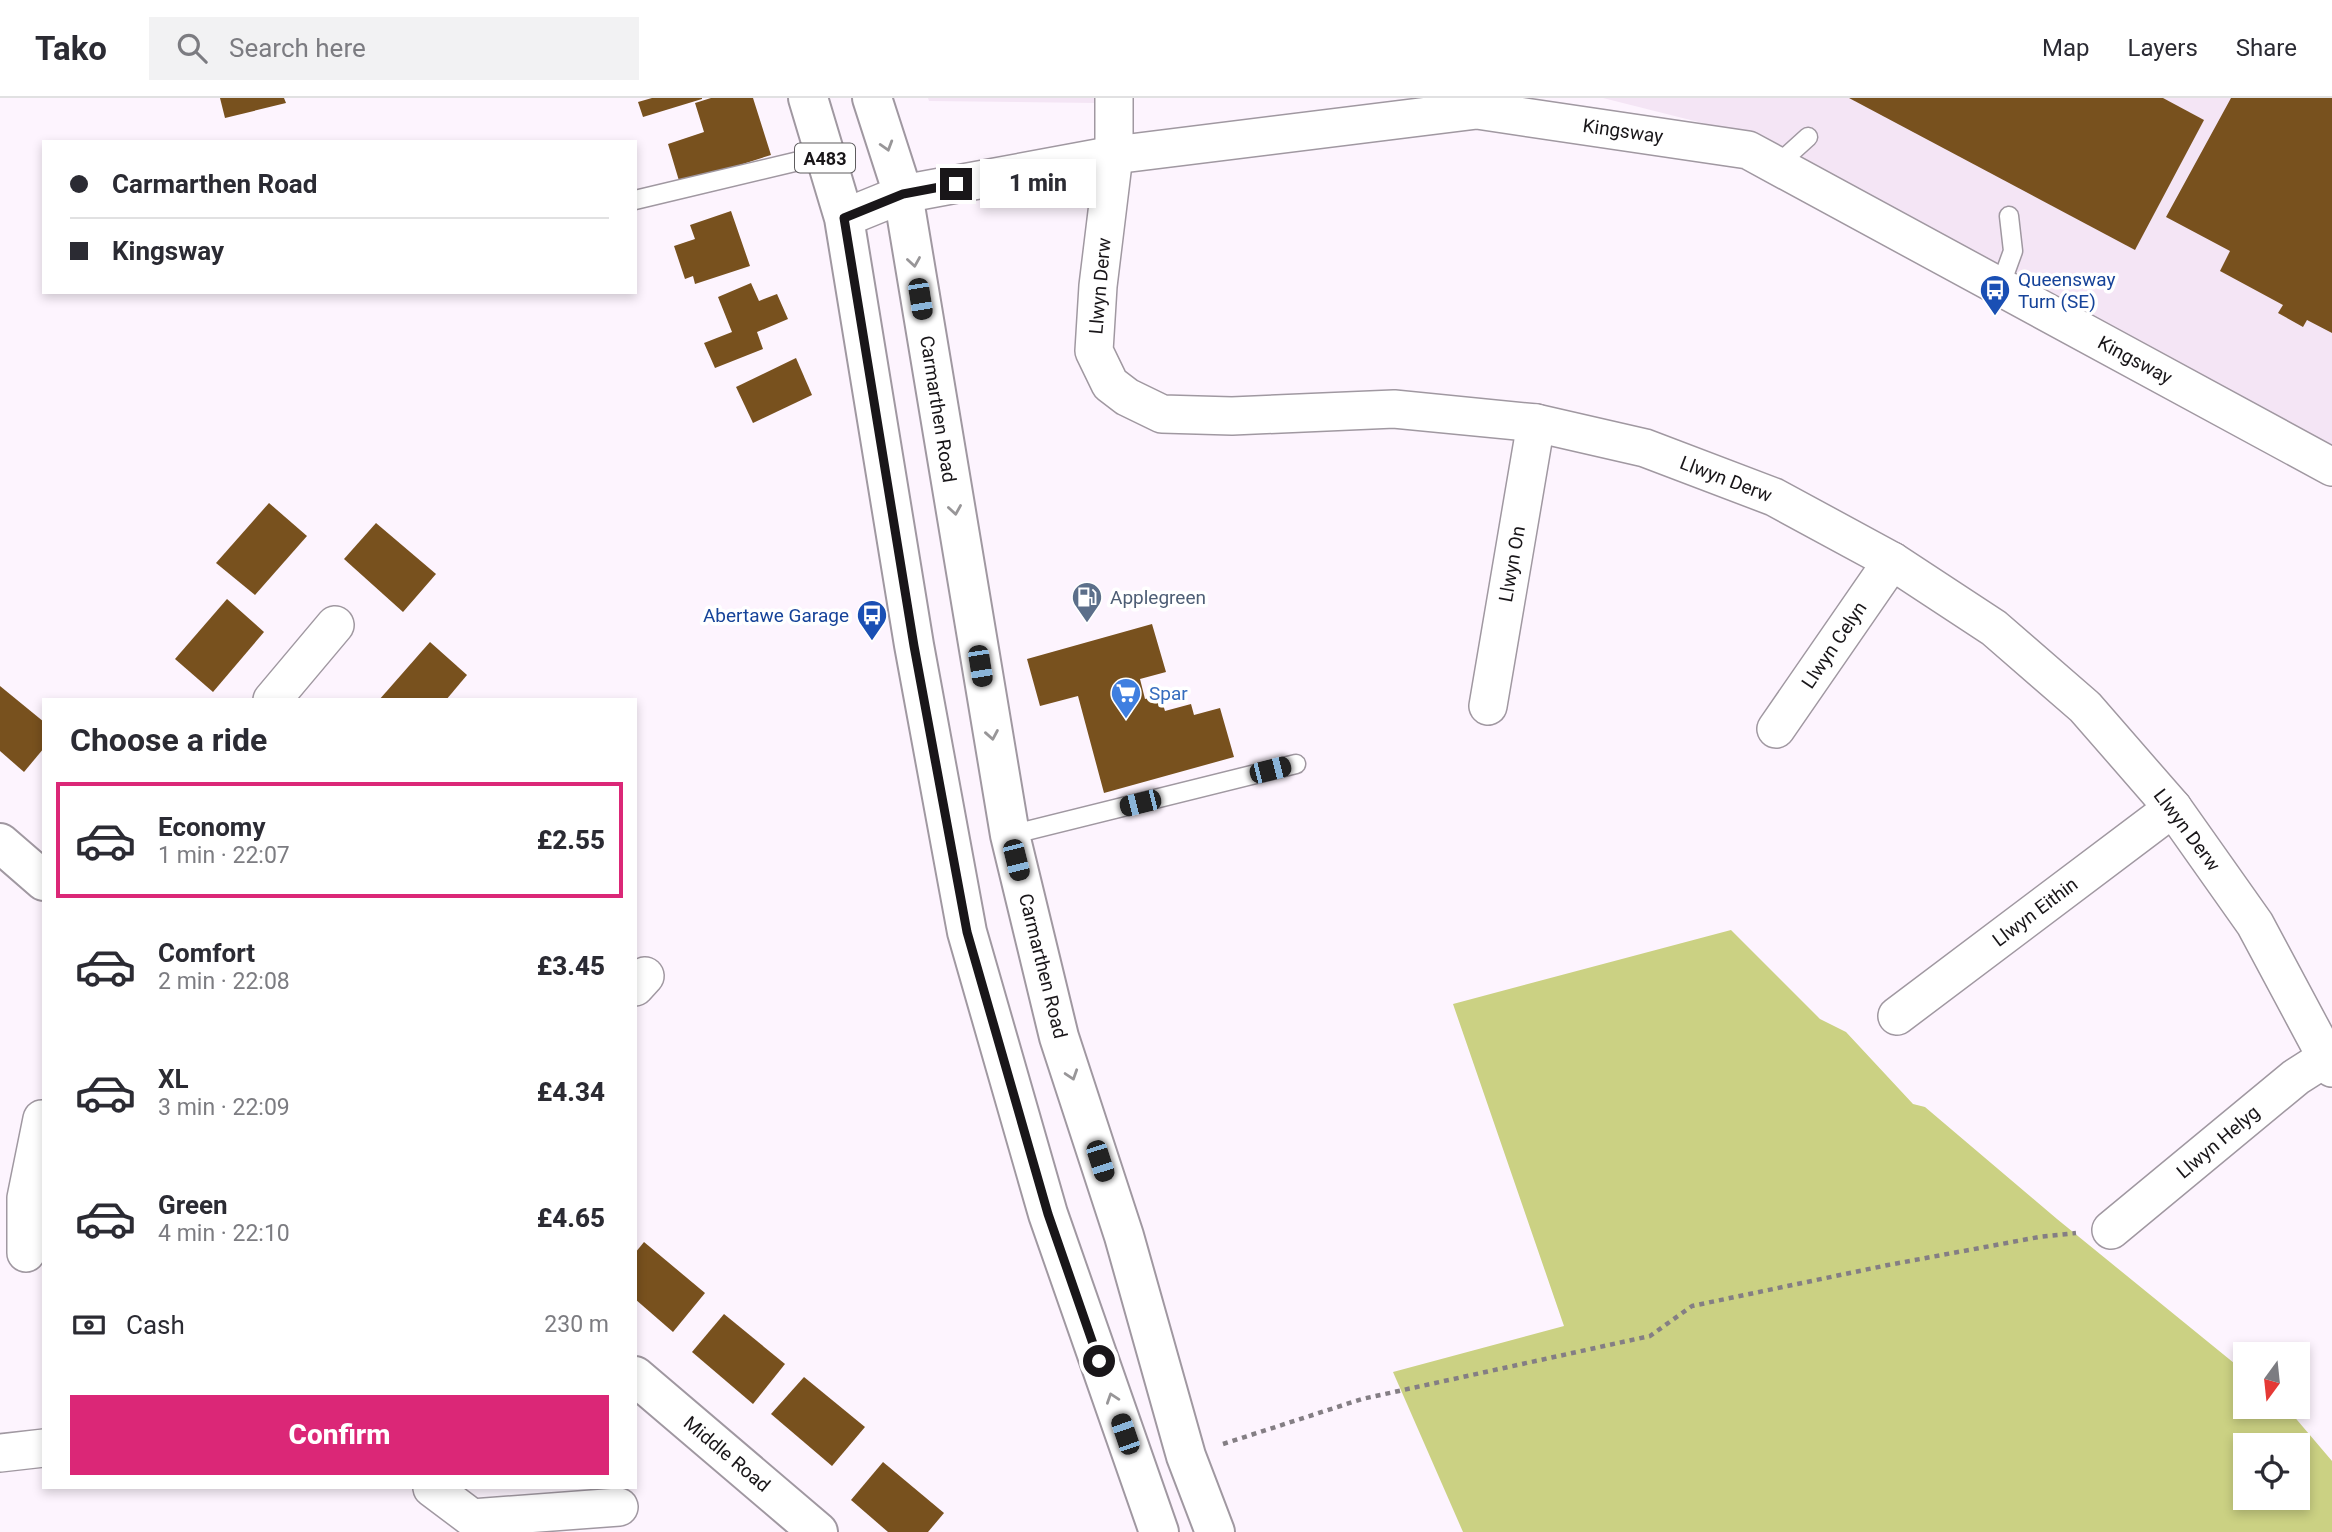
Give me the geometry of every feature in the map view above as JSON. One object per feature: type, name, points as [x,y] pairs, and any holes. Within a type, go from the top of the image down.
[{"type":"main road","name":"A483","points":[[808,98],[844,218],[914,646],[967,932],[1048,1214],[1159,1532]]},
{"type":"main road","name":"Carmarthen Road","points":[[872,98],[903,194],[1010,835],[1059,1037],[1124,1236],[1186,1456],[1215,1532]]},
{"type":"main road","points":[[0,844],[42,879]]},
{"type":"main road","name":"Middle Road","points":[[637,1378],[818,1532]]},
{"type":"street","name":"Llwyn Derw","points":[[1114,98],[1114,155],[1098,286],[1094,351],[1110,384],[1127,397],[1162,415],[1232,416],[1394,409],[1536,423],[1645,449],[1774,497],[1892,561],[1994,628],[2085,707],[2173,808],[2255,924],[2330,1059]]},
{"type":"street","name":"Kingsway","points":[[844,218],[903,194],[1114,155],[1503,106],[1748,150],[2332,467]]},
{"type":"street","name":"Llwyn On","points":[[1488,706],[1536,423]]},
{"type":"street","name":"Llwyn Celyn","points":[[1776,729],[1892,561]]},
{"type":"street","points":[[274,698],[335,625]]},
{"type":"street","name":"Llwyn Eithin","points":[[1897,1016],[2173,808]]},
{"type":"street","name":"Llwyn Helyg","points":[[2111,1230],[2296,1077],[2330,1059]]},
{"type":"street","points":[[23,1255],[26,1198],[42,1119]]},
{"type":"street","points":[[0,1453],[42,1448]]},
{"type":"street","points":[[433,1489],[468,1525],[619,1507]]},
{"type":"lane","points":[[1776,165],[1808,137]]},
{"type":"lane","points":[[637,200],[824,155]]},
{"type":"lane","points":[[2000,287],[2013,251],[2009,216]]},
{"type":"lane","points":[[1010,835],[1296,764]]},
{"type":"path","points":[[1186,1456],[1362,1399],[1650,1336],[1692,1306],[2039,1237],[2111,1230]]},
{"type":"shaded area","points":[[928,98],[1096,98],[1096,103],[929,101]]},
{"type":"shaded area","points":[[1603,98],[2332,98],[2332,449],[1770,140]]},
{"type":"green space","points":[[1731,930],[1820,1019],[1846,1032],[1913,1104],[1925,1107],[2233,1362],[2233,1419],[2296,1419],[2308,1433],[2233,1433],[2233,1510],[2310,1510],[2310,1435],[2332,1461],[2332,1532],[1463,1532],[1393,1372],[1564,1326],[1453,1004]]},
{"type":"building","points":[[220,98],[284,98],[286,103],[225,118]]},
{"type":"building","points":[[652,98],[702,99],[643,117],[638,102]]},
{"type":"building","points":[[711,98],[753,98],[771,155],[680,184],[668,144],[704,132],[695,103]]},
{"type":"building","points":[[1849,98],[2163,98],[2204,120],[2135,250]]},
{"type":"building","points":[[2231,98],[2332,98],[2332,333],[2307,320],[2303,327],[2278,313],[2283,305],[2220,271],[2230,251],[2166,217]]},
{"type":"building","points":[[731,211],[750,266],[695,284],[693,276],[685,279],[674,246],[695,239],[690,225]]},
{"type":"building","points":[[751,283],[759,301],[777,294],[788,319],[757,332],[763,349],[715,368],[704,343],[732,332],[718,297]]},
{"type":"building","points":[[796,358],[812,395],[753,423],[736,387]]},
{"type":"building","points":[[269,503],[307,536],[255,595],[216,563]]},
{"type":"building","points":[[376,523],[436,574],[403,612],[344,559]]},
{"type":"building","points":[[227,599],[264,632],[213,692],[175,659]]},
{"type":"building","points":[[1152,624],[1166,672],[1140,679],[1145,699],[1160,695],[1165,711],[1191,704],[1194,715],[1220,708],[1234,757],[1104,793],[1078,696],[1040,706],[1027,659]]},
{"type":"building","points":[[430,642],[467,675],[448,698],[381,698]]},
{"type":"building","points":[[0,686],[42,720],[42,750],[24,772],[0,751]]},
{"type":"building","points":[[644,1242],[705,1293],[673,1332],[637,1301],[637,1251]]},
{"type":"building","points":[[724,1314],[785,1364],[753,1404],[692,1352]]},
{"type":"building","points":[[804,1377],[865,1427],[832,1466],[771,1414]]},
{"type":"building","points":[[883,1462],[944,1513],[928,1532],[888,1532],[851,1500]]},
{"type":"place","name":"Queensway Turn (SE)","points":[[1995,317]]},
{"type":"place","name":"Applegreen","points":[[1087,624]]},
{"type":"place","name":"Abertawe Garage","points":[[872,642]]},
{"type":"place","name":"Spar","points":[[1126,720]]},
{"type":"route","points":[[956,184],[903,194],[844,218],[914,646],[967,932],[1048,1214],[1099,1361]]}]
